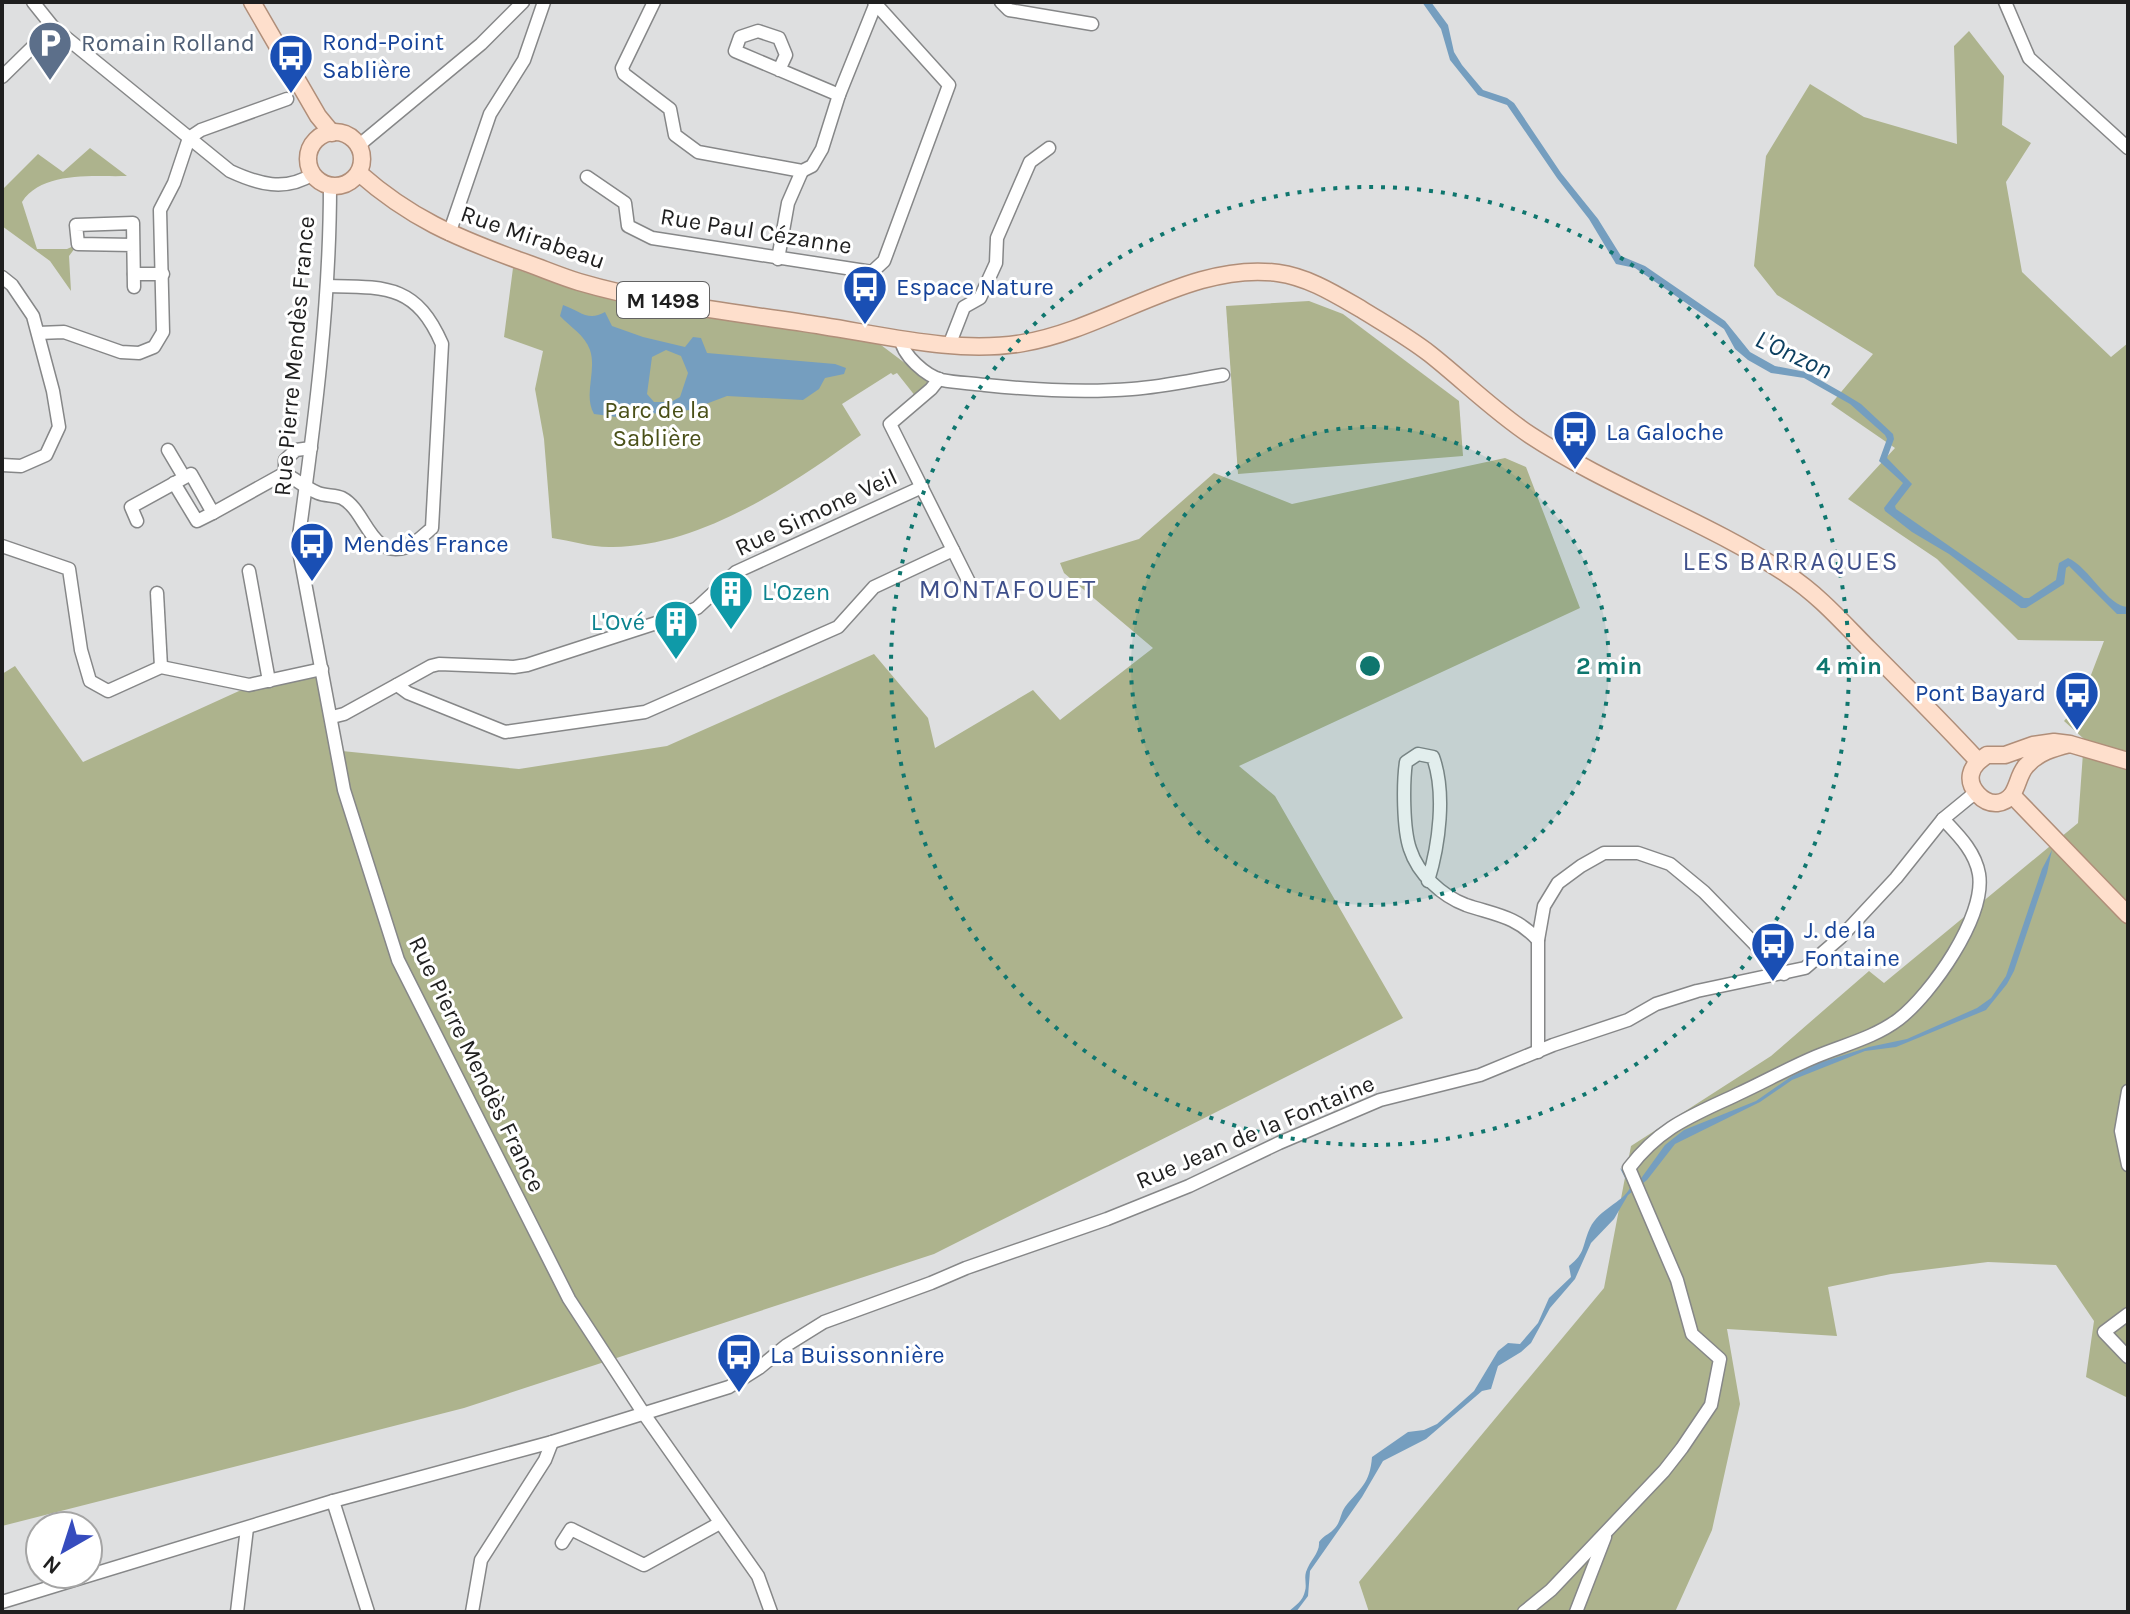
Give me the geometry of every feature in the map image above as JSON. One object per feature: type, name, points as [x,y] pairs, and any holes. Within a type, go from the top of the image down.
[{"type":"main road","points":[[252,2],[318,116],[332,133]]},
{"type":"main road","points":[[332,133],[347,135],[358,146],[362,159],[359,173],[347,184],[330,186],[313,174],[309,166],[311,149],[316,141],[332,133]]},
{"type":"main road","name":"Rue Mirabeau","points":[[359,173],[402,208],[579,282],[636,295],[901,339],[994,345],[1022,343],[1063,333],[1217,275],[1259,271],[1282,273],[1307,281],[1334,293],[1405,336],[1530,435],[1792,577],[1846,626],[1978,761]]},
{"type":"main road","points":[[2005,755],[2014,764],[2018,784],[2005,801],[1989,802],[1976,792],[1970,776],[1978,761],[1987,755],[2005,755],[2033,745],[2070,744],[2127,761]]},
{"type":"main road","points":[[2018,776],[2042,752],[2070,744]]},
{"type":"main road","points":[[2012,795],[2128,915]]},
{"type":"street","points":[[33,2],[53,27],[230,171],[253,182],[276,186],[304,180],[313,174]]},
{"type":"street","points":[[358,146],[481,44],[523,2]]},
{"type":"street","points":[[452,228],[490,114],[524,60],[544,2]]},
{"type":"street","points":[[654,2],[622,68],[624,74],[670,109],[675,135],[698,152],[802,171],[812,166],[822,149],[839,95],[879,6],[896,2]]},
{"type":"street","points":[[1001,2],[1009,10],[1092,24]]},
{"type":"street","points":[[2005,2],[2029,58],[2128,148]]},
{"type":"street","name":"Rue Paul Cézanne","points":[[587,177],[625,203],[628,226],[652,238],[872,272],[884,261],[949,85],[879,6]]},
{"type":"street","points":[[2,77],[53,27]]},
{"type":"street","points":[[779,70],[839,95]]},
{"type":"street","points":[[38,333],[64,332],[121,352],[139,353],[154,347],[163,332],[160,210],[174,183],[189,138],[201,130],[287,99]]},
{"type":"street","points":[[950,343],[964,307],[980,298],[996,263],[997,238],[1030,162],[1049,148]]},
{"type":"street","points":[[778,259],[788,203],[802,171]]},
{"type":"street","name":"Rue Pierre Mendès France","points":[[330,186],[327,286],[299,536],[300,556],[344,790],[398,960],[569,1299],[644,1414],[758,1576],[771,1612]]},
{"type":"street","points":[[133,223],[134,280],[163,274]]},
{"type":"street","points":[[133,245],[78,244],[76,225],[161,225]]},
{"type":"street","points":[[2,277],[12,285],[32,314],[53,391],[59,427],[46,455],[21,466],[2,465]]},
{"type":"street","points":[[285,473],[319,494],[340,497],[353,506],[371,537],[387,548],[407,546],[432,528],[442,344],[438,333],[433,323],[407,295],[377,287],[327,286]]},
{"type":"street","points":[[901,339],[906,354],[939,379],[1036,390],[1119,389],[1223,375]]},
{"type":"street","points":[[939,379],[890,424],[972,588]]},
{"type":"street","points":[[285,473],[285,460],[296,450],[311,448]]},
{"type":"street","points":[[168,450],[197,521],[285,473]]},
{"type":"street","points":[[137,521],[131,507],[191,474],[213,513]]},
{"type":"street","name":"Rue Simone Veil","points":[[332,717],[344,714],[439,664],[527,665],[681,615],[697,608],[736,572],[922,487]]},
{"type":"street","points":[[2,546],[69,569],[81,650],[90,681],[108,691],[161,667],[249,685],[322,669]]},
{"type":"street","points":[[397,685],[405,692],[505,732],[636,714],[838,627],[874,587],[953,550]]},
{"type":"street","points":[[249,571],[269,681]]},
{"type":"street","points":[[157,593],[161,667]]},
{"type":"street","points":[[1428,881],[1438,835],[1439,776],[1433,757],[1418,754],[1406,762],[1406,808],[1410,849],[1428,881],[1464,904],[1494,911],[1525,926],[1538,940]]},
{"type":"street","name":"Rue Jean de la Fontaine","points":[[2,1602],[333,1501],[552,1442],[729,1387],[824,1322],[1107,1219],[1189,1186],[1380,1100],[1480,1075],[1628,1020],[1656,1004],[1697,991],[1805,968],[1841,937],[1896,878],[1943,819],[1976,792]]},
{"type":"street","points":[[1524,1612],[1551,1590],[1664,1471],[1711,1405],[1720,1359],[1692,1334],[1677,1280],[1629,1168],[1644,1148],[1688,1116],[1815,1057],[1866,1038],[1899,1019],[1927,989],[1945,967],[1978,907],[1979,874],[1968,846],[1943,819]]},
{"type":"street","points":[[1538,1052],[1538,940],[1544,906],[1558,883],[1604,853],[1638,853],[1670,864],[1704,892],[1784,974]]},
{"type":"street","points":[[2128,1091],[2121,1131],[2128,1165]]},
{"type":"street","points":[[2128,1314],[2104,1332],[2128,1357]]},
{"type":"street","points":[[472,1612],[481,1560],[545,1460],[552,1442]]},
{"type":"street","points":[[333,1501],[368,1612]]},
{"type":"street","points":[[562,1543],[571,1529],[644,1565],[720,1523]]},
{"type":"street","points":[[237,1612],[247,1528]]},
{"type":"street","points":[[1576,1612],[1608,1531]]},
{"type":"green space","points":[[1969,31],[2004,76],[2002,125],[2031,143],[2006,182],[2022,272],[2111,357],[2128,343],[2128,1398],[2086,1377],[2094,1321],[2056,1265],[1988,1262],[1891,1274],[1828,1287],[1837,1336],[1727,1329],[1740,1404],[1712,1530],[1675,1612],[1369,1612],[1359,1582],[1604,1288],[1631,1146],[1771,1056],[1869,971],[1884,983],[2078,823],[2084,739],[2064,721],[2081,701],[2104,641],[2018,640],[1937,559],[1848,499],[1895,448],[1831,404],[1873,354],[1777,295],[1754,266],[1766,156],[1810,84],[1864,117],[1957,144],[1954,46]]},
{"type":"green space","points":[[90,148],[127,176],[55,180],[31,192],[22,202],[37,249],[67,249],[78,244],[69,256],[71,291],[50,261],[2,226],[2,190],[38,154],[63,172]]},
{"type":"green space","name":"Parc de la Sablière","points":[[513,268],[621,301],[877,342],[926,379],[928,384],[916,397],[897,373],[891,373],[842,404],[861,435],[775,492],[712,524],[646,544],[613,547],[552,538],[544,439],[535,389],[543,351],[504,337]]},
{"type":"green space","points":[[1309,301],[1343,314],[1459,401],[1463,456],[1238,474],[1226,306]]},
{"type":"green space","points":[[1505,458],[1526,467],[1580,608],[1239,766],[1275,796],[1403,1018],[934,1254],[464,1408],[65,1510],[24,1510],[24,1520],[2,1526],[2,674],[15,666],[83,762],[239,691],[315,676],[342,751],[519,769],[667,746],[874,654],[928,718],[935,748],[1033,690],[1060,720],[1153,648],[1064,573],[1060,563],[1139,539],[1214,473],[1292,504]]},
{"type":"water","points":[[1422,2],[1431,2],[1448,25],[1454,52],[1483,90],[1514,103],[1621,256],[1645,266],[1725,321],[1750,352],[1775,366],[1806,372],[1843,393],[1861,404],[1893,434],[1887,458],[1912,484],[1895,506],[1896,509],[2024,598],[2029,598],[2056,580],[2059,563],[2068,558],[2083,569],[2113,601],[2128,607],[2128,614],[2117,614],[2069,566],[2064,584],[2026,608],[2021,608],[1885,511],[1884,508],[1903,483],[1879,461],[1887,439],[1885,435],[1850,404],[1804,378],[1771,373],[1748,360],[1735,349],[1724,329],[1635,268],[1616,264],[1589,219],[1507,105],[1478,95],[1450,60],[1441,29]]},
{"type":"water","points":[[563,305],[589,316],[605,312],[612,326],[643,337],[685,347],[693,337],[701,338],[707,353],[835,364],[846,368],[844,374],[825,378],[819,389],[803,400],[727,396],[690,410],[617,417],[594,414],[590,399],[590,350],[581,336],[560,316]],"holes":[[[666,350],[681,356],[688,373],[680,397],[671,402],[654,402],[647,394],[652,357]]]},
{"type":"water","points":[[2052,850],[2014,971],[1986,1010],[1896,1047],[1865,1051],[1792,1080],[1760,1102],[1675,1144],[1647,1180],[1628,1195],[1614,1219],[1591,1243],[1575,1279],[1550,1308],[1531,1343],[1498,1366],[1491,1389],[1482,1391],[1426,1439],[1383,1461],[1362,1497],[1310,1571],[1308,1596],[1296,1612],[1288,1612],[1304,1595],[1306,1572],[1319,1542],[1336,1527],[1345,1507],[1363,1485],[1372,1457],[1408,1432],[1437,1424],[1474,1391],[1498,1351],[1508,1343],[1520,1344],[1538,1323],[1549,1298],[1571,1277],[1569,1266],[1581,1253],[1594,1221],[1630,1188],[1620,1168],[1637,1184],[1665,1145],[1684,1130],[1756,1101],[1792,1076],[1819,1063],[1907,1039],[1977,1008],[1991,998],[2006,976],[2042,869]]},
{"type":"place","name":"Romain Rolland","points":[[50,82]]},
{"type":"place","name":"Rond-Point Sablière","points":[[291,95]]},
{"type":"place","name":"Espace Nature","points":[[865,326]]},
{"type":"place","name":"La Galoche","points":[[1575,471]]},
{"type":"place","name":"Mendès France","points":[[312,583]]},
{"type":"place","name":"L'Ozen","points":[[731,631]]},
{"type":"place","name":"L'Ové","points":[[676,661]]},
{"type":"place","name":"Pont Bayard","points":[[2077,732]]},
{"type":"place","name":"J. de la Fontaine","points":[[1773,983]]},
{"type":"place","name":"La Buissonnière","points":[[739,1394]]},
{"type":"district","name":"LES BARRAQUES","points":[[1791,561]]},
{"type":"district","name":"MONTAFOUET","points":[[1008,589]]},
{"type":"water label","name":"L'Onzon","points":[[1794,354]]}]
